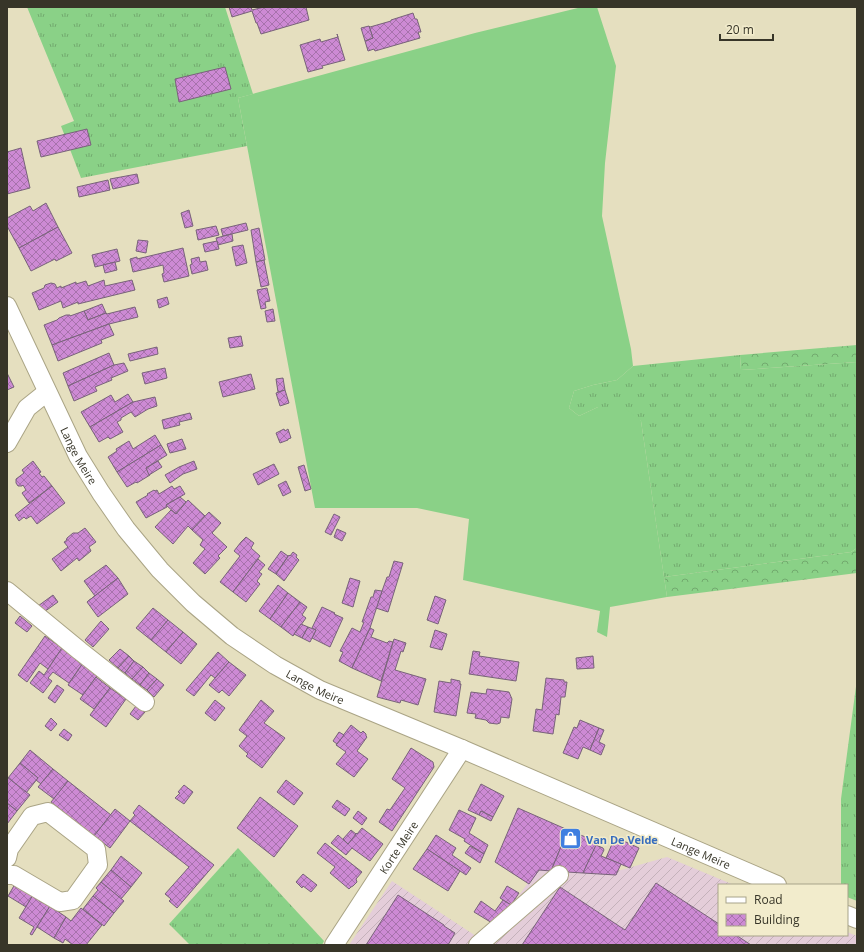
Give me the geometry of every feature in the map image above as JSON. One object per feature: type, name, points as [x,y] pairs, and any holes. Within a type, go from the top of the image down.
[{"type":"street","name":"Lange Meire","points":[[7,306],[78,456],[101,494],[126,529],[160,570],[193,603],[232,636],[274,665],[320,690],[462,749],[775,884]]},
{"type":"street","points":[[7,443],[27,408],[47,392]]},
{"type":"street","points":[[7,591],[145,702]]},
{"type":"street","name":"Korte Meire","points":[[334,945],[462,749]]},
{"type":"street","points":[[7,858],[9,849],[32,816],[48,812],[96,849],[98,864],[73,900],[60,902],[14,875],[7,875]]},
{"type":"street","points":[[478,945],[559,875]]},
{"type":"street","points":[[848,916],[857,920]]},
{"type":"shaded area","points":[[667,857],[732,884],[718,884],[718,936],[848,936],[848,932],[857,936],[857,945],[349,945],[392,881],[485,942],[538,869],[607,874]]},
{"type":"green space","points":[[27,7],[225,7],[253,94],[238,98],[247,146],[81,178],[61,126],[74,121]]},
{"type":"green space","points":[[582,7],[597,7],[616,66],[605,163],[602,216],[631,349],[633,366],[617,380],[574,391],[569,408],[579,416],[598,407],[624,407],[641,421],[667,597],[610,607],[607,637],[597,632],[600,611],[463,580],[469,519],[417,508],[315,508],[238,98],[475,33]]},
{"type":"green space","points":[[857,345],[857,362],[741,370],[740,355]]},
{"type":"green space","points":[[740,355],[741,370],[857,362],[857,548],[851,552],[664,577],[641,421],[598,407],[579,416],[569,408],[574,391],[617,380],[633,366]]},
{"type":"green space","points":[[857,548],[857,573],[667,597],[664,577],[851,552]]},
{"type":"green space","points":[[857,679],[857,901],[848,897],[848,884],[841,884],[841,799]]},
{"type":"green space","points":[[238,848],[324,941],[322,945],[190,945],[169,924]]},
{"type":"building","points":[[229,7],[251,7],[252,10],[264,7],[306,7],[309,20],[261,34],[252,11],[232,17]]},
{"type":"building","points":[[413,13],[415,19],[417,19],[421,32],[418,32],[420,38],[375,51],[374,49],[368,51],[365,41],[373,38],[369,26],[391,21]]},
{"type":"building","points":[[369,26],[373,38],[365,41],[361,28]]},
{"type":"building","points":[[338,37],[345,60],[322,66],[323,68],[308,72],[300,45],[320,39],[321,42]]},
{"type":"building","points":[[225,67],[231,89],[179,102],[175,79]]},
{"type":"building","points":[[87,129],[91,145],[41,157],[37,141]]},
{"type":"building","points":[[21,148],[30,188],[7,194],[7,152]]},
{"type":"building","points":[[137,174],[139,183],[113,189],[110,179]]},
{"type":"building","points":[[108,180],[110,190],[79,197],[77,187]]},
{"type":"building","points":[[46,203],[58,227],[19,248],[7,226],[7,218],[30,206],[33,211]]},
{"type":"building","points":[[189,210],[193,226],[185,228],[181,213]]},
{"type":"building","points":[[246,223],[248,230],[223,236],[221,229]]},
{"type":"building","points":[[216,226],[219,235],[198,240],[196,230]]},
{"type":"building","points":[[58,227],[72,253],[56,261],[55,259],[31,271],[19,248]]},
{"type":"building","points":[[259,228],[265,260],[256,262],[251,230]]},
{"type":"building","points":[[232,234],[233,241],[218,245],[216,238]]},
{"type":"building","points":[[138,240],[148,241],[146,253],[136,251]]},
{"type":"building","points":[[217,241],[219,249],[205,252],[203,244]]},
{"type":"building","points":[[243,245],[247,263],[236,266],[232,247]]},
{"type":"building","points":[[183,248],[189,276],[164,282],[162,274],[164,273],[163,265],[133,272],[130,259],[137,257],[137,259]]},
{"type":"building","points":[[117,249],[120,261],[95,267],[92,255]]},
{"type":"building","points":[[199,257],[200,262],[206,261],[208,270],[192,274],[190,265],[192,264],[191,259]]},
{"type":"building","points":[[264,260],[269,285],[261,287],[256,262]]},
{"type":"building","points":[[115,262],[117,270],[105,273],[103,265]]},
{"type":"building","points":[[104,280],[105,286],[132,280],[135,290],[78,304],[78,302],[63,308],[61,301],[39,310],[32,293],[51,283],[55,284],[57,288],[61,286],[61,288],[76,282],[76,284],[86,281],[88,286]]},
{"type":"building","points":[[267,288],[270,301],[265,302],[266,308],[261,309],[257,290]]},
{"type":"building","points":[[167,297],[169,304],[159,308],[157,300]]},
{"type":"building","points":[[102,304],[106,313],[88,320],[84,311]]},
{"type":"building","points":[[135,307],[138,317],[109,324],[52,345],[44,325],[66,315],[70,316],[84,311],[88,320],[106,313]]},
{"type":"building","points":[[273,309],[275,321],[267,322],[265,311]]},
{"type":"building","points":[[109,324],[114,335],[101,340],[102,343],[58,361],[52,345]]},
{"type":"building","points":[[241,336],[243,346],[230,348],[228,338]]},
{"type":"building","points":[[157,347],[158,354],[130,361],[128,354]]},
{"type":"building","points":[[109,353],[114,365],[68,386],[63,373]]},
{"type":"building","points":[[124,363],[128,371],[95,387],[97,391],[74,401],[68,386],[114,365]]},
{"type":"building","points":[[165,368],[167,378],[145,384],[142,373]]},
{"type":"building","points":[[7,373],[14,387],[7,390]]},
{"type":"building","points":[[251,374],[255,389],[223,397],[219,382]]},
{"type":"building","points":[[283,378],[285,390],[278,392],[276,379]]},
{"type":"building","points":[[285,390],[289,403],[280,406],[276,393]]},
{"type":"building","points":[[128,394],[133,402],[90,427],[81,412],[111,395],[115,402]]},
{"type":"building","points":[[155,397],[157,406],[148,409],[135,417],[131,412],[121,418],[121,420],[117,422],[123,432],[110,439],[108,437],[99,442],[90,427],[133,402]]},
{"type":"building","points":[[190,413],[192,419],[179,422],[180,425],[164,429],[162,420]]},
{"type":"building","points":[[284,429],[285,431],[288,429],[291,438],[280,443],[276,433]]},
{"type":"building","points":[[155,435],[161,445],[117,472],[108,457],[117,451],[116,449],[129,441],[133,449]]},
{"type":"building","points":[[182,439],[186,449],[170,453],[167,444]]},
{"type":"building","points":[[161,445],[167,455],[146,468],[150,475],[127,487],[117,472]]},
{"type":"building","points":[[33,461],[41,472],[39,473],[42,477],[44,476],[52,486],[29,503],[22,493],[26,490],[23,485],[18,486],[16,479],[24,473],[22,470]]},
{"type":"building","points":[[158,461],[162,467],[149,475],[146,468]]},
{"type":"building","points":[[194,461],[197,469],[183,474],[170,483],[165,475]]},
{"type":"building","points":[[274,464],[279,474],[258,485],[253,474]]},
{"type":"building","points":[[304,465],[311,489],[305,491],[298,467]]},
{"type":"building","points":[[286,481],[291,492],[283,496],[278,485]]},
{"type":"building","points":[[52,486],[65,503],[37,524],[31,516],[26,519],[24,517],[19,521],[15,515]]},
{"type":"building","points":[[172,486],[174,489],[180,486],[185,494],[166,505],[167,507],[146,518],[136,502],[154,490],[157,490],[159,494]]},
{"type":"building","points":[[180,497],[186,502],[176,514],[166,505]]},
{"type":"building","points":[[188,500],[205,516],[192,530],[188,526],[173,544],[155,527],[171,510],[176,514]]},
{"type":"building","points":[[209,512],[221,523],[212,533],[227,547],[218,556],[220,558],[205,574],[193,563],[205,549],[200,545],[203,540],[192,530]]},
{"type":"building","points":[[334,514],[340,517],[331,535],[325,532]]},
{"type":"building","points":[[85,528],[96,542],[89,547],[91,551],[79,561],[77,558],[61,571],[52,559],[68,547],[64,542],[67,538],[73,533],[78,533]]},
{"type":"building","points":[[337,529],[346,533],[342,541],[334,537]]},
{"type":"building","points":[[246,537],[254,543],[251,548],[260,556],[233,592],[220,582],[240,556],[234,551]]},
{"type":"building","points":[[281,551],[288,556],[276,574],[268,569]]},
{"type":"building","points":[[293,552],[297,555],[296,557],[299,560],[284,581],[276,574],[289,555],[290,556]]},
{"type":"building","points":[[258,559],[265,565],[259,572],[262,574],[257,581],[260,584],[246,602],[233,592]]},
{"type":"building","points":[[394,561],[403,563],[388,612],[376,608]]},
{"type":"building","points":[[106,565],[118,578],[95,596],[84,581]]},
{"type":"building","points":[[118,578],[128,594],[98,617],[87,602]]},
{"type":"building","points":[[350,578],[360,581],[353,607],[342,603]]},
{"type":"building","points":[[278,585],[288,593],[270,619],[259,611]]},
{"type":"building","points":[[375,590],[382,591],[370,628],[352,668],[339,661],[343,652],[340,651],[352,628],[360,632],[364,622],[362,622]]},
{"type":"building","points":[[288,593],[300,602],[281,627],[270,619]]},
{"type":"building","points":[[53,595],[58,602],[44,612],[38,606]]},
{"type":"building","points":[[435,596],[446,600],[438,624],[427,620]]},
{"type":"building","points":[[300,602],[307,607],[302,615],[306,618],[293,636],[281,627]]},
{"type":"building","points":[[322,607],[343,618],[330,647],[312,638],[316,630],[312,628]]},
{"type":"building","points":[[153,608],[168,620],[151,640],[136,628]]},
{"type":"building","points":[[20,616],[32,626],[27,632],[15,623]]},
{"type":"building","points":[[168,620],[183,632],[166,652],[151,640]]},
{"type":"building","points":[[101,621],[109,629],[93,647],[85,640]]},
{"type":"building","points":[[301,624],[308,627],[302,638],[294,634]]},
{"type":"building","points":[[308,627],[316,630],[310,642],[302,638]]},
{"type":"building","points":[[370,628],[374,630],[371,637],[387,643],[389,641],[393,642],[381,681],[352,668]]},
{"type":"building","points":[[435,630],[447,634],[442,650],[430,647]]},
{"type":"building","points":[[183,632],[197,644],[181,664],[166,652]]},
{"type":"building","points":[[45,636],[62,648],[48,669],[40,663],[27,682],[18,675]]},
{"type":"building","points":[[394,639],[406,643],[403,652],[401,651],[395,670],[426,679],[418,705],[401,700],[400,703],[377,697]]},
{"type":"building","points":[[62,648],[83,663],[69,683],[53,672],[48,678],[52,681],[43,693],[30,683],[39,671],[44,675]]},
{"type":"building","points":[[120,649],[129,656],[118,668],[109,660]]},
{"type":"building","points":[[473,651],[480,652],[479,656],[519,662],[516,681],[469,674]]},
{"type":"building","points":[[218,652],[229,662],[215,678],[211,675],[194,696],[186,690]]},
{"type":"building","points":[[129,656],[134,661],[125,673],[118,668]]},
{"type":"building","points":[[593,656],[594,668],[577,669],[576,658]]},
{"type":"building","points":[[134,661],[143,667],[132,679],[125,673]]},
{"type":"building","points":[[229,662],[246,675],[229,696],[222,690],[219,693],[209,685]]},
{"type":"building","points":[[83,663],[99,673],[83,695],[68,685]]},
{"type":"building","points":[[143,667],[149,673],[140,685],[132,679]]},
{"type":"building","points":[[149,673],[157,679],[147,690],[140,685]]},
{"type":"building","points":[[96,677],[110,688],[94,709],[80,699]]},
{"type":"building","points":[[546,678],[564,680],[564,682],[567,682],[565,697],[561,697],[559,715],[556,714],[553,734],[533,731],[536,709],[542,710]]},
{"type":"building","points":[[157,679],[164,685],[154,697],[147,690]]},
{"type":"building","points":[[451,679],[460,681],[461,684],[456,716],[434,712],[439,681],[451,683]]},
{"type":"building","points":[[57,685],[64,690],[55,703],[48,698]]},
{"type":"building","points":[[110,688],[126,699],[106,727],[90,715]]},
{"type":"building","points":[[487,689],[509,692],[512,699],[509,718],[501,717],[500,723],[497,724],[475,718],[476,714],[467,713],[471,692],[486,694]]},
{"type":"building","points":[[215,700],[225,708],[215,721],[205,713]]},
{"type":"building","points":[[261,700],[274,711],[264,723],[285,738],[262,768],[246,756],[248,754],[239,746],[247,736],[239,730]]},
{"type":"building","points":[[136,706],[145,712],[138,720],[130,714]]},
{"type":"building","points":[[51,718],[57,724],[51,731],[45,726]]},
{"type":"building","points":[[580,720],[599,728],[590,750],[583,747],[578,759],[563,753],[574,727],[577,728]]},
{"type":"building","points":[[351,725],[361,733],[363,731],[367,737],[357,751],[368,759],[354,777],[336,764],[346,752],[336,745]]},
{"type":"building","points":[[599,728],[604,730],[599,742],[605,745],[601,755],[590,750]]},
{"type":"building","points":[[64,729],[72,735],[68,741],[59,735]]},
{"type":"building","points":[[339,732],[344,735],[337,744],[333,741]]},
{"type":"building","points":[[411,748],[433,762],[434,767],[392,831],[379,822],[387,809],[390,810],[405,788],[392,779]]},
{"type":"building","points":[[30,750],[53,769],[41,784],[36,780],[38,778],[20,763]]},
{"type":"building","points":[[20,763],[38,778],[26,793],[8,778]]},
{"type":"building","points":[[53,769],[68,781],[54,799],[38,787]]},
{"type":"building","points":[[7,777],[30,795],[17,811],[7,803]]},
{"type":"building","points":[[286,780],[303,793],[294,805],[277,792]]},
{"type":"building","points":[[68,781],[111,815],[94,836],[80,825],[79,826],[51,802]]},
{"type":"building","points":[[481,784],[504,796],[493,817],[481,811],[479,815],[468,810]]},
{"type":"building","points":[[184,785],[193,792],[184,804],[175,798],[180,793],[178,792]]},
{"type":"building","points":[[260,797],[298,826],[274,857],[237,828]]},
{"type":"building","points":[[337,800],[350,809],[345,816],[332,807]]},
{"type":"building","points":[[7,803],[17,811],[7,824]]},
{"type":"building","points":[[139,805],[214,865],[177,908],[169,901],[171,899],[165,894],[189,867],[130,821],[135,815],[133,813]]},
{"type":"building","points":[[518,808],[568,830],[551,871],[539,870],[529,884],[495,862]]},
{"type":"building","points":[[115,809],[130,821],[110,848],[94,836]]},
{"type":"building","points":[[459,810],[476,818],[469,833],[488,845],[484,854],[464,841],[465,839],[449,830]]},
{"type":"building","points":[[358,811],[367,818],[362,825],[353,818]]},
{"type":"building","points":[[481,811],[493,817],[491,821],[479,815]]},
{"type":"building","points":[[362,828],[383,844],[370,861],[352,848],[346,855],[331,843],[338,835],[348,844],[356,833],[357,834]]},
{"type":"building","points":[[351,830],[356,834],[348,844],[343,839]]},
{"type":"building","points":[[568,830],[598,842],[583,873],[551,871]]},
{"type":"building","points":[[436,835],[456,848],[452,855],[471,868],[466,875],[427,849]]},
{"type":"building","points":[[615,837],[639,848],[630,868],[606,858]]},
{"type":"building","points":[[325,843],[362,872],[356,879],[357,882],[349,889],[330,873],[335,867],[317,853]]},
{"type":"building","points":[[596,845],[604,850],[601,856],[621,864],[616,875],[583,873]]},
{"type":"building","points":[[470,846],[484,854],[480,863],[465,853]]},
{"type":"building","points":[[427,849],[460,871],[448,891],[413,869]]},
{"type":"building","points":[[121,856],[142,873],[131,887],[111,870]]},
{"type":"building","points":[[111,870],[131,887],[121,899],[101,882]]},
{"type":"building","points":[[303,874],[317,885],[311,892],[303,886],[302,888],[296,882]]},
{"type":"building","points":[[101,882],[124,901],[114,913],[93,896],[98,890],[96,888]]},
{"type":"building","points":[[656,883],[718,923],[718,936],[738,936],[751,945],[522,945],[560,887],[625,930]]},
{"type":"building","points":[[15,884],[33,895],[26,907],[8,896]]},
{"type":"building","points":[[507,886],[519,893],[511,905],[500,898]]},
{"type":"building","points":[[33,895],[40,899],[39,901],[50,906],[32,935],[30,934],[34,927],[19,918]]},
{"type":"building","points":[[398,895],[455,933],[448,945],[366,945]]},
{"type":"building","points":[[93,896],[114,913],[104,926],[83,909]]},
{"type":"building","points":[[503,900],[511,905],[497,926],[474,912],[481,901],[495,911]]},
{"type":"building","points":[[50,906],[66,917],[54,938],[37,927]]},
{"type":"building","points":[[81,908],[102,925],[86,945],[73,945],[65,939],[63,943],[54,938],[66,917],[71,921]]},
{"type":"place","name":"Van De Velde","points":[[570,839]]}]
